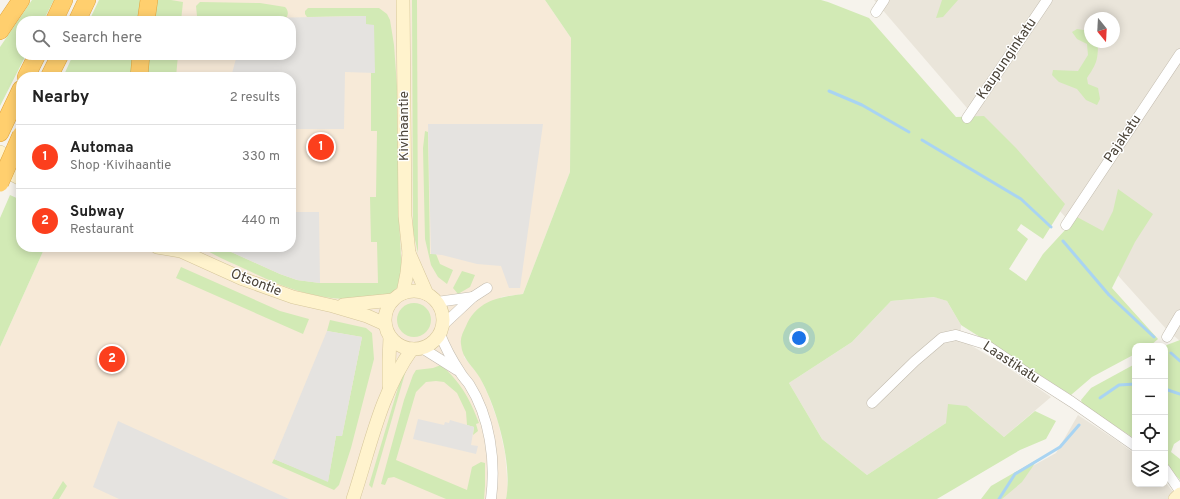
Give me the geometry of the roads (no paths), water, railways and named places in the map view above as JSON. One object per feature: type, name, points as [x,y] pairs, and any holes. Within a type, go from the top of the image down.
[{"type":"highway","points":[[0,31],[20,0]]},
{"type":"highway","points":[[56,16],[64,0]]},
{"type":"highway","points":[[79,16],[87,0]]},
{"type":"highway","points":[[147,16],[149,0]]},
{"type":"highway","points":[[28,72],[34,60]]},
{"type":"highway","points":[[52,72],[58,60]]},
{"type":"highway","points":[[139,72],[141,60]]},
{"type":"highway","points":[[0,132],[16,98]]},
{"type":"highway","points":[[0,183],[16,146]]},
{"type":"main road","name":"Kivihaantie","points":[[398,297],[407,273],[409,253],[405,216],[403,0]]},
{"type":"main road","points":[[0,152],[16,161]]},
{"type":"main road","points":[[0,168],[16,176]]},
{"type":"main road","name":"Otsontie","points":[[186,252],[243,279],[286,295],[333,306],[367,316],[385,324]]},
{"type":"main road","name":"Kivihaantie","points":[[409,253],[432,298]]},
{"type":"main road","points":[[353,499],[389,387],[401,364],[417,349],[432,343],[441,330],[443,317],[441,309],[432,298],[419,291],[411,291],[398,297],[387,311],[385,324],[390,337],[389,387]]},
{"type":"main road","name":"Otsontie","points":[[333,306],[398,297]]},
{"type":"main road","points":[[390,337],[400,345],[417,349]]},
{"type":"main road","points":[[1175,499],[1180,492]]},
{"type":"street","points":[[876,12],[884,0]]},
{"type":"street","name":"Kaupunginkatu","points":[[967,118],[1047,0]]},
{"type":"street","name":"Pajakatu","points":[[1066,225],[1180,54]]},
{"type":"street","points":[[487,288],[473,297],[441,330],[447,351],[469,384],[486,426],[491,450],[491,499]]},
{"type":"street","points":[[432,298],[473,297]]},
{"type":"street","points":[[1167,337],[1180,315]]},
{"type":"street","name":"Laastikatu","points":[[872,403],[914,361],[942,338],[956,335],[985,344],[1132,444]]},
{"type":"street","points":[[417,349],[460,372]]},
{"type":"street","points":[[1168,474],[1180,492]]},
{"type":"waterway","points":[[829,91],[862,105],[909,132]]},
{"type":"waterway","points":[[922,140],[1021,199],[1051,227]]},
{"type":"waterway","points":[[1063,241],[1109,295],[1154,337]]},
{"type":"waterway","points":[[1171,353],[1180,361]]},
{"type":"waterway","points":[[1100,398],[1119,385],[1132,384]]},
{"type":"waterway","points":[[1168,390],[1180,394]]},
{"type":"waterway","points":[[999,499],[1015,474],[1060,447],[1079,425]]},
{"type":"place","name":"Automaa","points":[[321,147]]},
{"type":"place","name":"Subway","points":[[112,359]]}]
